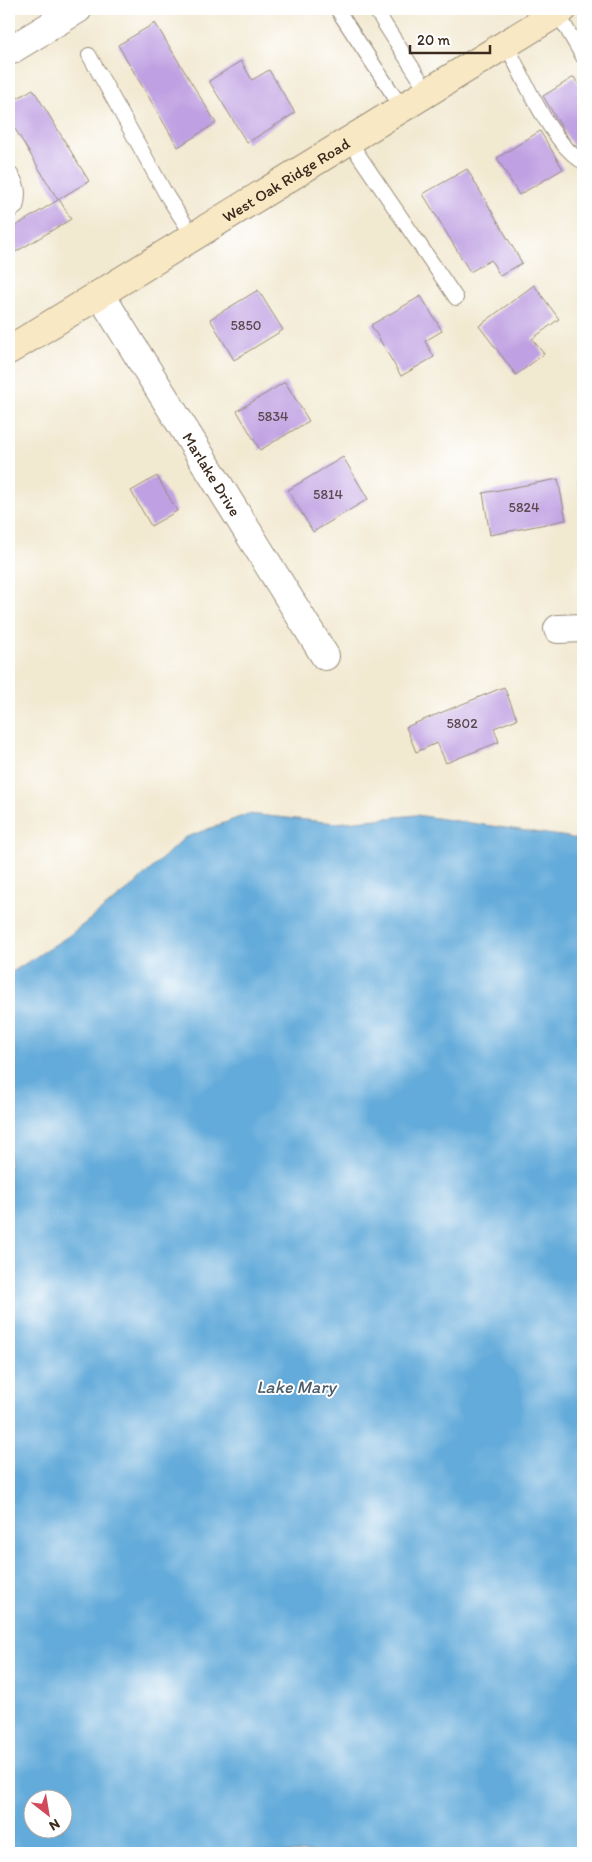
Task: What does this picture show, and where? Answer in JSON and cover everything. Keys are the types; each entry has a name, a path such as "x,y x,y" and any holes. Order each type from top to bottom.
{"main road":[{"name":"West Oak Ridge Road","path":"9,350 560,10"}],"street":[{"path":"9,51 78,9"},
{"name":"Marlake Drive","path":"100,294 325,656"}],"lane":[{"path":"337,9 402,108"},
{"path":"375,9 428,92"},
{"path":"560,10 583,58"},
{"path":"506,44 539,109 571,155 583,162"},
{"path":"89,55 167,196 193,236"},
{"path":"349,141 456,298"},
{"path":"9,172 17,185 19,196 16,207 9,212"}],"water":[{"name":"Lake Mary","path":"248,814 336,823 416,815 568,837 583,841 583,1853 9,1853 9,974 67,937 133,886 184,838"}],"building":[{"path":"155,23 216,123 178,147 118,45"},
{"path":"241,61 252,80 269,70 295,113 247,143 209,81"},
{"path":"574,77 583,92 583,155 580,158 543,96"},
{"path":"33,89 89,181 59,199 71,219 9,256 9,230 58,200 9,119 9,103"},
{"path":"540,131 563,169 519,195 497,158"},
{"path":"467,169 522,263 500,276 491,260 470,272 423,194"},
{"path":"534,285 559,319 532,339 544,354 516,375 479,326"},
{"path":"258,290 283,330 234,360 210,319"},
{"path":"421,296 442,331 425,341 434,357 401,376 371,325"},
{"path":"285,382 309,421 260,450 237,411"},
{"path":"343,457 368,499 313,532 288,490"},
{"path":"157,476 177,511 151,526 131,491"},
{"path":"558,479 566,520 490,535 483,493"},
{"path":"580,482 583,482 583,523 582,523"},
{"path":"504,687 517,719 494,728 499,742 446,763 437,743 416,752 406,727"}]}
